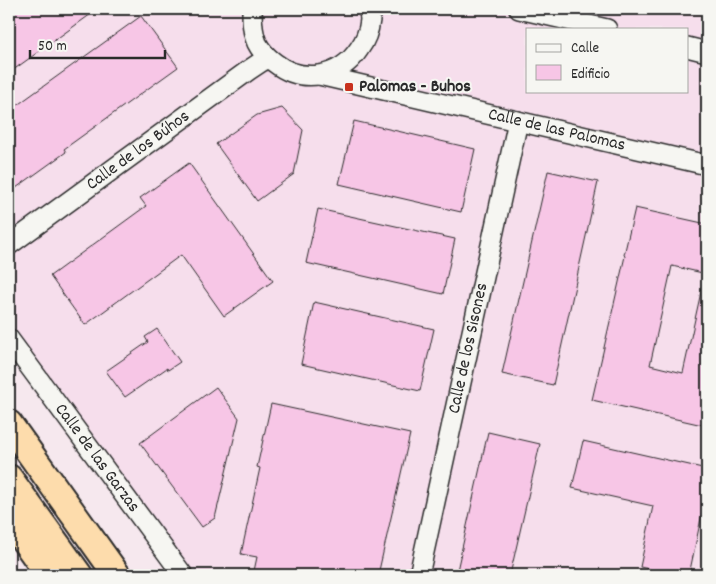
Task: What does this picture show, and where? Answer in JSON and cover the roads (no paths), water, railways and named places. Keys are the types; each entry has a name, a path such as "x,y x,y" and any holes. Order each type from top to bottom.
{"highway":[{"path":"9,424 117,575"},
{"path":"9,478 78,575"},
{"path":"9,519 49,575"}],"street":[{"path":"239,9 252,17 257,43 268,58"},
{"path":"319,76 338,69 354,57 365,41 370,21 368,9"},
{"path":"519,9 603,28"},
{"path":"688,47 707,52"},
{"name":"Calle de las Palomas","path":"268,58 283,69 300,75 319,76 707,165"},
{"name":"Calle de los Búhos","path":"9,245 268,58"},
{"name":"Calle de los Sisones","path":"420,575 518,121"},
{"name":"Calle de las Garzas","path":"9,340 183,575"}],"place":[{"name":"Palomas - Buhos","path":"349,87"}]}
